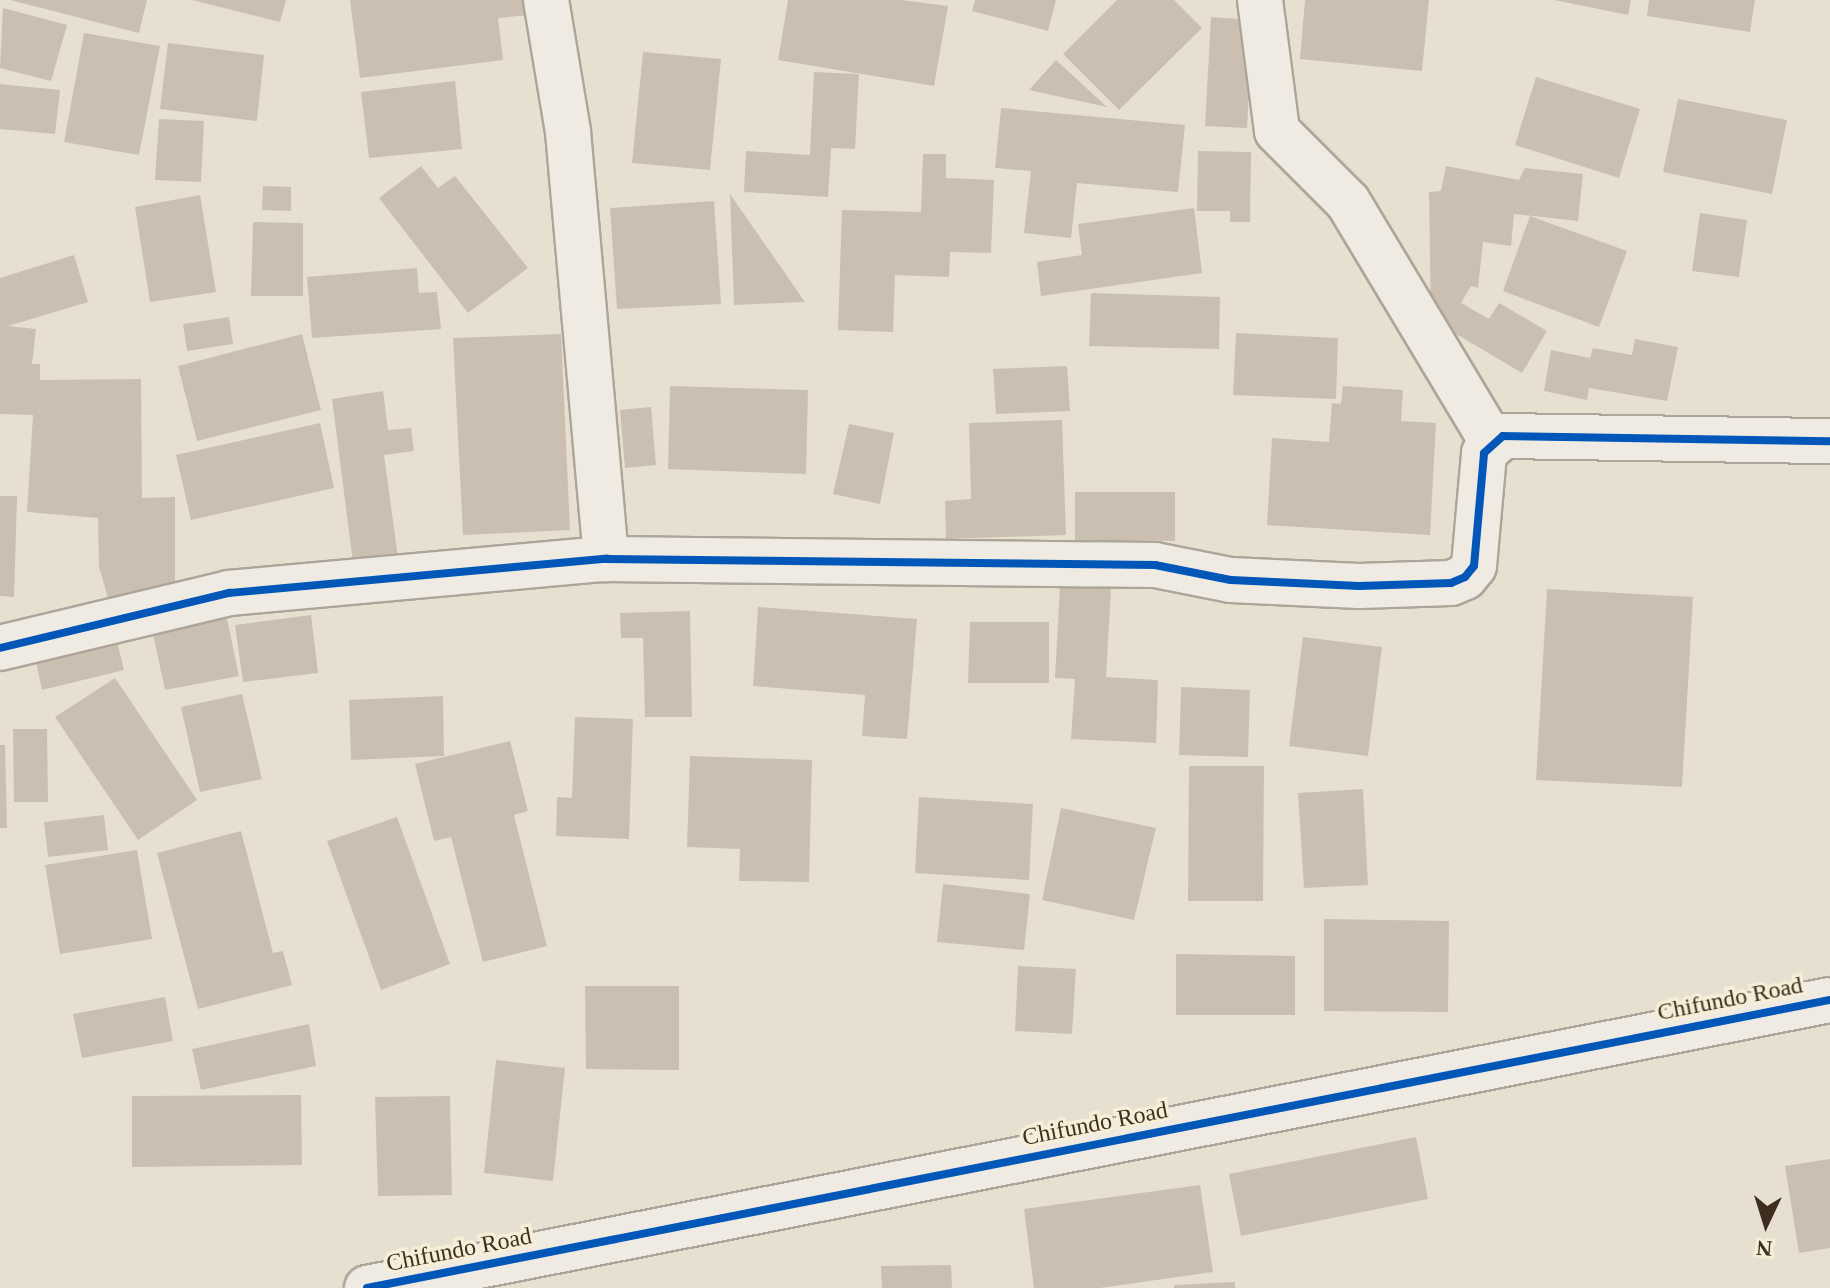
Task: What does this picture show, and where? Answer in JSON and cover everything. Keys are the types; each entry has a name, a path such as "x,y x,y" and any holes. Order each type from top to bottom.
{"street":[{"path":"546,0 568,132 606,559"},
{"path":"1260,0 1277,131 1348,202 1492,442"},
{"path":"0,648 229,593 606,559 1155,565 1231,580 1359,586 1451,583 1465,577 1474,566 1484,453 1492,442 1503,436 1830,441"},
{"name":"Chifundo Road","path":"367,1288 1830,1000"}],"building":[{"path":"10,0 147,0 139,33"},
{"path":"192,0 286,0 280,22"},
{"path":"350,0 529,0 530,15 498,18 503,60 360,78"},
{"path":"788,0 901,0 948,6 934,86 778,60"},
{"path":"975,0 1056,0 1048,31 972,11"},
{"path":"1117,0 1174,0 1202,28 1119,110 1063,54"},
{"path":"1305,0 1429,0 1422,71 1300,59"},
{"path":"1554,0 1631,0 1628,15"},
{"path":"1649,0 1755,0 1750,32 1647,16"},
{"path":"3,8 67,25 51,81 0,68"},
{"path":"1211,17 1253,20 1247,128 1205,126"},
{"path":"84,33 160,46 139,155 64,142"},
{"path":"168,43 264,55 257,121 160,109"},
{"path":"643,52 721,59 710,170 632,163"},
{"path":"1056,60 1107,107 1029,90"},
{"path":"814,72 859,74 855,149 831,148 828,197 744,192 746,151 810,155"},
{"path":"1536,77 1640,109 1619,178 1515,145"},
{"path":"455,81 462,149 369,158 361,92"},
{"path":"0,84 60,90 55,134 0,129"},
{"path":"1678,99 1787,120 1772,194 1663,172"},
{"path":"1001,108 1185,125 1178,192 1077,183 1071,238 1024,233 1031,171 995,168"},
{"path":"159,119 204,121 201,182 155,180"},
{"path":"1198,151 1251,152 1250,222 1230,222 1230,211 1197,211"},
{"path":"923,154 946,154 946,178 994,180 991,253 950,252 949,277 895,275 893,332 838,330 842,210 921,212"},
{"path":"421,166 438,188 455,176 528,268 468,313 379,198"},
{"path":"1446,166 1519,180 1525,168 1583,174 1578,221 1514,214 1511,246 1483,242 1478,288 1471,286 1461,303 1489,319 1499,303 1547,331 1522,373 1431,319 1429,192 1441,191"},
{"path":"263,186 291,187 291,211 262,210"},
{"path":"730,194 805,302 734,305"},
{"path":"200,195 216,292 150,302 135,207"},
{"path":"714,201 721,304 617,309 610,208"},
{"path":"1194,208 1202,273 1041,296 1037,262 1082,255 1078,224"},
{"path":"1700,213 1747,220 1739,277 1692,271"},
{"path":"1530,216 1627,251 1599,327 1503,291"},
{"path":"253,222 303,223 303,296 251,296"},
{"path":"74,255 88,302 8,326 36,329 32,364 40,364 40,380 141,379 142,498 175,497 175,582 110,605 99,567 98,518 27,512 33,415 0,414 0,278"},
{"path":"417,268 419,293 437,292 441,329 312,338 307,277"},
{"path":"1091,293 1220,297 1219,349 1089,346"},
{"path":"229,317 233,344 187,351 183,324"},
{"path":"1236,333 1338,338 1336,399 1233,395"},
{"path":"302,334 321,410 197,441 178,366"},
{"path":"561,334 570,530 463,535 453,338"},
{"path":"1635,339 1678,347 1667,401 1589,388 1587,400 1544,391 1551,350 1590,358 1593,348 1632,355"},
{"path":"1067,366 1070,411 996,414 993,369"},
{"path":"670,386 808,390 806,474 668,469"},
{"path":"1343,386 1403,390 1401,421 1436,423 1430,535 1267,525 1272,438 1329,442 1332,403 1341,404"},
{"path":"383,391 388,430 411,428 414,451 384,455 399,565 354,570 332,399"},
{"path":"651,407 656,465 625,468 620,410"},
{"path":"1062,420 1066,535 946,539 945,501 971,499 969,423"},
{"path":"320,423 334,488 191,520 176,455"},
{"path":"849,424 894,433 880,504 833,494"},
{"path":"1075,492 1175,492 1175,541 1075,540"},
{"path":"0,496 17,496 14,597 0,596"},
{"path":"1061,567 1112,570 1106,677 1158,680 1156,743 1071,739 1075,679 1055,678"},
{"path":"1547,589 1693,597 1682,787 1536,780"},
{"path":"758,607 917,619 907,739 862,736 865,695 753,686"},
{"path":"690,611 692,717 645,717 643,638 621,638 620,613"},
{"path":"226,614 239,676 165,690 152,629"},
{"path":"311,615 318,673 243,682 235,625"},
{"path":"970,622 1049,622 1049,683 968,683"},
{"path":"116,637 124,670 42,690 35,657"},
{"path":"1303,637 1382,647 1368,756 1289,746"},
{"path":"115,678 197,800 138,840 55,717"},
{"path":"1181,687 1250,690 1248,757 1179,755"},
{"path":"242,694 262,779 200,792 181,707"},
{"path":"443,696 444,756 351,760 349,700"},
{"path":"575,717 633,719 629,839 556,836 557,797 572,798"},
{"path":"13,729 47,729 48,802 14,802"},
{"path":"510,741 528,811 514,815 547,946 483,962 451,837 434,841 415,764"},
{"path":"0,745 5,745 7,828 0,828"},
{"path":"690,756 812,760 809,882 739,881 740,849 687,847"},
{"path":"1189,766 1264,766 1263,901 1188,901"},
{"path":"1363,789 1368,885 1304,888 1298,793"},
{"path":"919,797 1033,804 1029,880 915,873"},
{"path":"1061,808 1156,828 1134,920 1042,900"},
{"path":"104,815 108,850 48,857 44,822"},
{"path":"397,817 450,964 381,990 327,841"},
{"path":"241,831 273,953 283,951 292,985 198,1009 157,853"},
{"path":"137,850 152,939 60,954 45,865"},
{"path":"943,884 1030,894 1024,950 937,942"},
{"path":"1324,919 1449,921 1448,1012 1324,1011"},
{"path":"1176,954 1295,956 1295,1015 1176,1015"},
{"path":"1018,966 1076,969 1072,1034 1015,1031"},
{"path":"585,986 679,986 679,1070 586,1069"},
{"path":"165,997 173,1041 82,1058 73,1014"},
{"path":"309,1024 316,1066 201,1090 192,1049"},
{"path":"496,1060 565,1068 553,1181 484,1173"},
{"path":"301,1095 302,1165 132,1167 132,1096"},
{"path":"450,1096 452,1195 378,1196 375,1097"},
{"path":"1416,1137 1428,1199 1241,1236 1229,1174"},
{"path":"1830,1159 1830,1248 1799,1253 1785,1166"},
{"path":"1200,1185 1213,1272 1100,1288 1034,1288 1024,1209"},
{"path":"951,1265 952,1288 882,1288 881,1266"},
{"path":"1235,1282 1235,1288 1174,1288 1174,1285"}],"cycle path":[{"path":"0,648 229,593 606,559 1155,565 1231,580 1359,586 1451,583 1465,577 1474,566 1484,453 1503,436 1830,441"},
{"path":"367,1288 1830,1000"}]}
